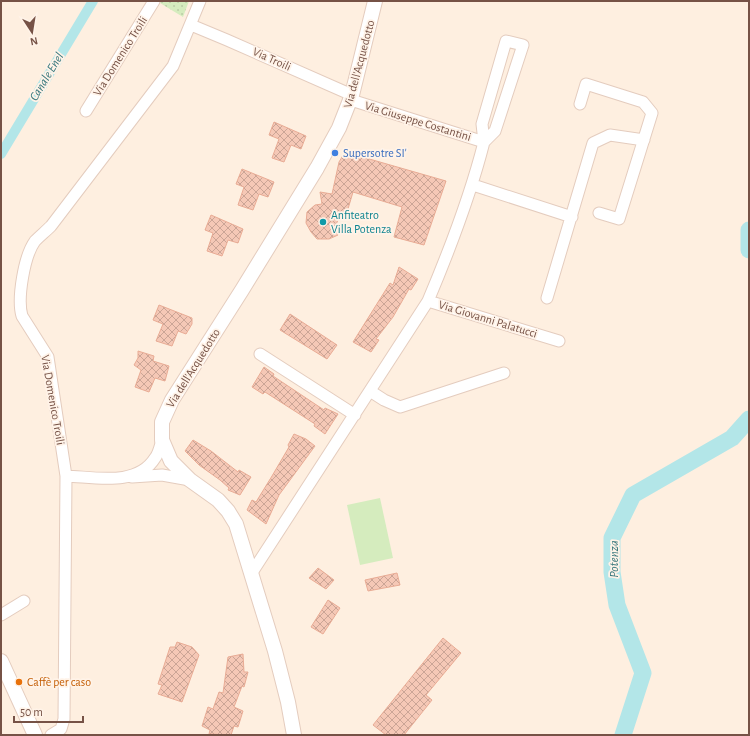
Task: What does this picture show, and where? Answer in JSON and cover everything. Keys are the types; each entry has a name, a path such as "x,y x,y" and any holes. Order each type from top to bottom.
{"street":[{"name":"Via Domenico Troili","path":"86,111 154,1"},
{"name":"Via Domenico Troili","path":"51,735 61,729 64,719 66,476 48,357 22,316 20,308 20,291 29,252 35,242 51,226 173,66 191,26 200,1"},
{"name":"Via dell'Acquedotto","path":"294,735 288,702 252,574 236,524 228,511 218,500 190,480 171,460 162,440 162,422 172,400 317,168 339,128 352,98 375,1"},
{"name":"Via Troili","path":"191,26 227,40 352,98"},
{"name":"Via Giuseppe Costantini","path":"428,301 448,255 473,185 484,142 482,124 506,41 523,45 495,131 484,142"},
{"path":"580,104 586,84 643,102 652,113 619,219 599,213"},
{"name":"Via Giuseppe Costantini","path":"352,98 484,142"},
{"path":"547,298 593,143 610,135 644,140"},
{"path":"473,185 572,217"},
{"name":"Via Giovanni Palatucci","path":"252,574 428,301 559,341"},
{"path":"260,354 354,415"},
{"path":"370,391 384,400 400,407 504,373"},
{"path":"127,477 138,474 155,458 162,440"},
{"path":"66,476 127,477 162,475 190,480"},
{"path":"244,549 257,554 266,552"},
{"path":"1,616 24,600"},
{"path":"1,661 35,735"}],"green space":[{"path":"161,1 189,1 183,17 160,3"},
{"path":"380,498 393,558 360,565 347,505"}],"building":[{"path":"274,122 306,136 301,149 291,145 284,162 272,158 279,139 269,135"},
{"path":"345,152 446,181 424,245 394,237 402,207 353,192 345,219 338,220 334,229 338,235 329,239 317,239 311,232 306,223 307,212 315,205 322,204 320,192 332,194 339,162"},
{"path":"242,169 274,182 268,197 259,194 253,210 238,205 244,187 236,184"},
{"path":"211,215 243,229 238,243 228,240 222,256 207,251 213,233 205,230"},
{"path":"399,267 418,279 411,290 409,289 393,317 376,339 379,340 371,352 353,342 390,283 393,285"},
{"path":"159,305 192,318 192,324 186,334 178,331 172,346 156,341 163,324 153,320"},
{"path":"290,314 337,345 327,359 280,330"},
{"path":"138,351 154,356 153,361 169,366 165,381 155,378 149,392 135,387 141,370 134,365 138,358"},
{"path":"264,367 274,374 273,376 324,410 325,408 338,414 325,434 314,426 315,424 265,392 263,394 252,387"},
{"path":"294,434 306,439 315,446 279,495 266,524 247,510 252,500 256,502 289,447 288,445"},
{"path":"193,440 211,451 238,472 239,470 251,477 240,495 228,490 229,488 199,465 185,451"},
{"path":"318,568 334,580 326,589 309,578"},
{"path":"397,573 400,585 368,591 365,580"},
{"path":"328,600 340,608 323,634 311,627"},
{"path":"443,638 461,653 426,695 432,700 404,735 386,735 373,725"},
{"path":"177,642 192,647 199,655 182,702 158,694 162,685 158,684 170,647 175,647"},
{"path":"243,654 244,672 248,672 244,687 242,686 234,707 243,711 238,727 234,726 231,735 209,734 210,730 202,726 208,707 213,709 219,692 223,693 228,657"}],"waterway":[{"name":"Canale Enel","path":"1,154 93,1"},
{"name":"Potenza","path":"749,230 749,250"},
{"name":"Potenza","path":"623,735 643,673 617,605 612,572 612,538 633,495 732,438 749,419"}],"place":[{"name":"Supersotre SI'","path":"335,153"},
{"name":"Anfiteatro Villa Potenza","path":"323,222"},
{"name":"Caffè per caso","path":"19,682"}]}
